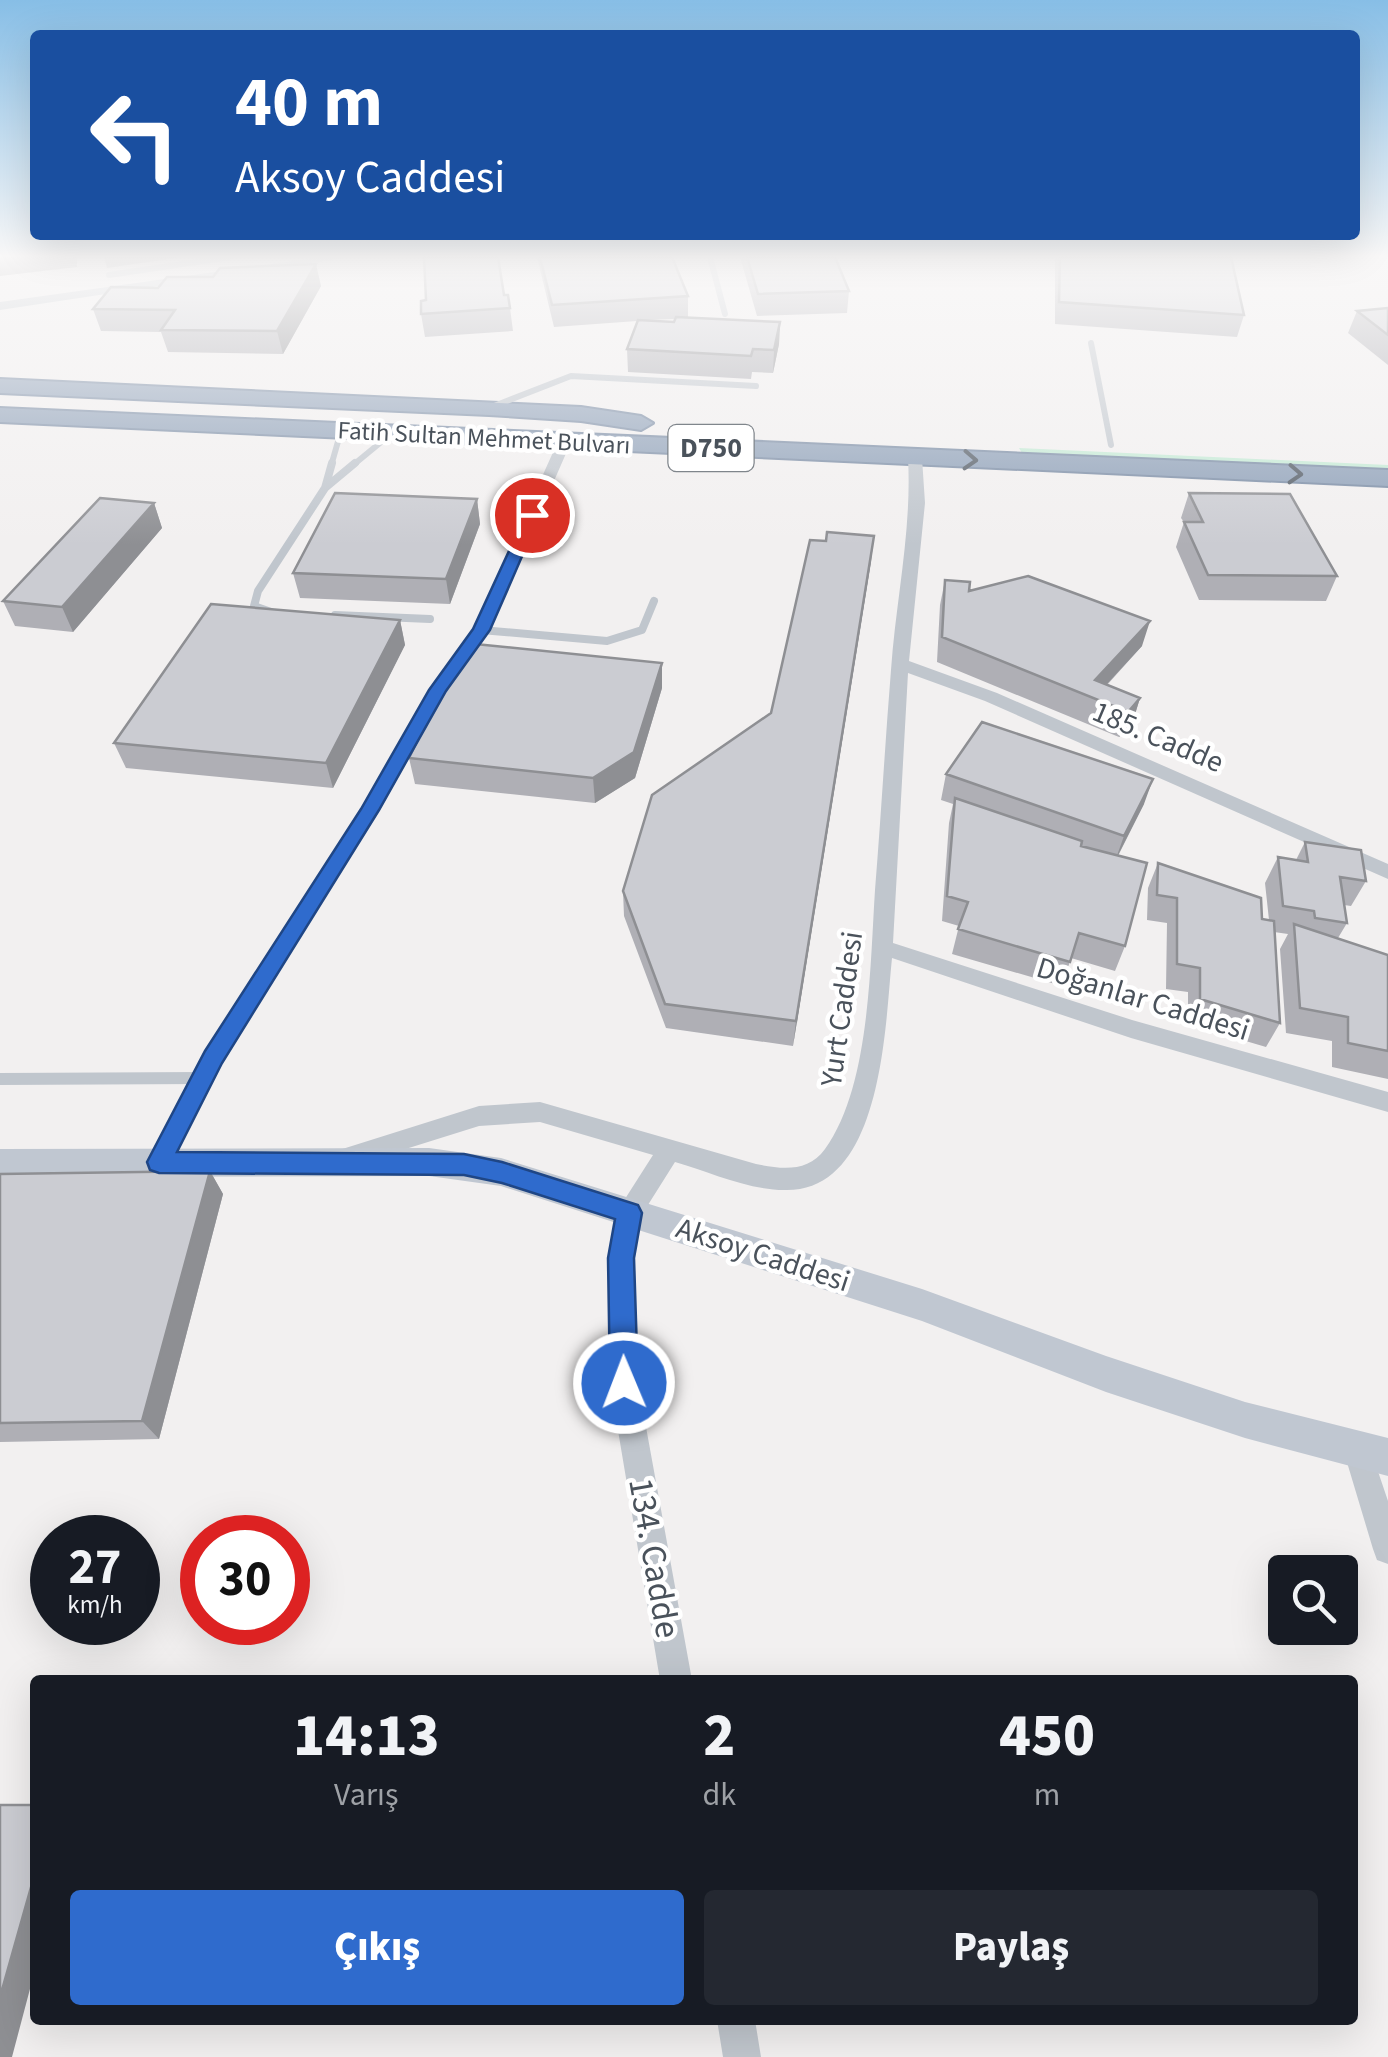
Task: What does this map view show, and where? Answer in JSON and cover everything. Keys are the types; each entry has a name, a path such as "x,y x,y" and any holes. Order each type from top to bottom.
{"highway":[{"path":"0,386 490,408 581,414 655,425"},
{"name":"Fatih Sultan Mehmet Bulvarı","path":"0,399 1388,456"},
{"name":"Fatih Sultan Mehmet Bulvarı","path":"0,416 1388,478"},
{"path":"0,425 267,427"}],"street":[{"path":"159,1162 202,1078 370,810 438,690 482,630 564,442"},
{"name":"Yurt Caddesi","path":"332,1163 479,1116 510,1112 540,1112 786,1180 806,1177 832,1160 857,1114 869,1072 882,947 900,664 918,503 915,458"},
{"name":"185. Cadde","path":"900,664 991,696 1388,872"},
{"name":"Doğanlar Caddesi","path":"882,947 1131,1028 1388,1102"},
{"name":"134. Cadde","path":"669,1150 629,1213 621,1258 624,1383 675,1675"},
{"name":"Aksoy Caddesi","path":"0,1162 464,1165 502,1172 922,1305 1106,1374 1244,1420 1372,1453"},
{"path":"1372,1453 1388,1549"},
{"path":"737,2025 742,2057"}],"lane":[{"path":"1093,353 1110,445"},
{"path":"490,408 571,376 756,386"},
{"path":"280,613 261,610 253,602 324,488 341,431"},
{"path":"324,488 392,433"},
{"path":"482,630 606,641 642,630 654,601"},
{"path":"318,614 430,619"},
{"path":"0,1079 202,1078"}],"green space":[{"path":"1019,448 1388,465 1388,472 1022,453"}],"building":[{"path":"698,353 752,353 751,356"},
{"path":"335,493 477,499 446,579 293,573"},
{"path":"1189,493 1290,494 1337,576 1208,575 1184,522 1203,522"},
{"path":"100,498 154,503 62,607 3,601"},
{"path":"827,532 874,536 796,1021 665,1004 623,891 652,795 771,713 810,540 826,541"},
{"path":"1028,576 1150,621 1095,680 1140,698 1128,712 942,637 945,580 970,582 969,591"},
{"path":"211,604 400,620 326,763 114,743"},
{"path":"465,643 662,663 634,752 593,778 409,758"},
{"path":"982,722 1153,779 1124,836 946,774"},
{"path":"955,798 1082,841 1081,846 1147,863 1125,946 1079,933 1070,962 958,929 968,902 947,896"},
{"path":"1305,842 1361,850 1366,881 1340,877 1347,923 1315,918 1314,911 1283,906 1278,857 1308,862"},
{"path":"1158,863 1261,898 1262,919 1274,921 1280,1023 1200,999 1200,968 1177,964 1177,898 1157,895"},
{"path":"1294,924 1388,955 1388,1051 1348,1043 1348,1017 1300,1008"},
{"path":"210,1171 142,1421 0,1423 0,1174"},
{"path":"0,1805 30,1805 30,1891 0,1997"}],"route":[{"path":"532,515 482,630 438,690 370,810 213,1057 159,1162 464,1165 502,1172 629,1213 621,1258 624,1383"}]}
